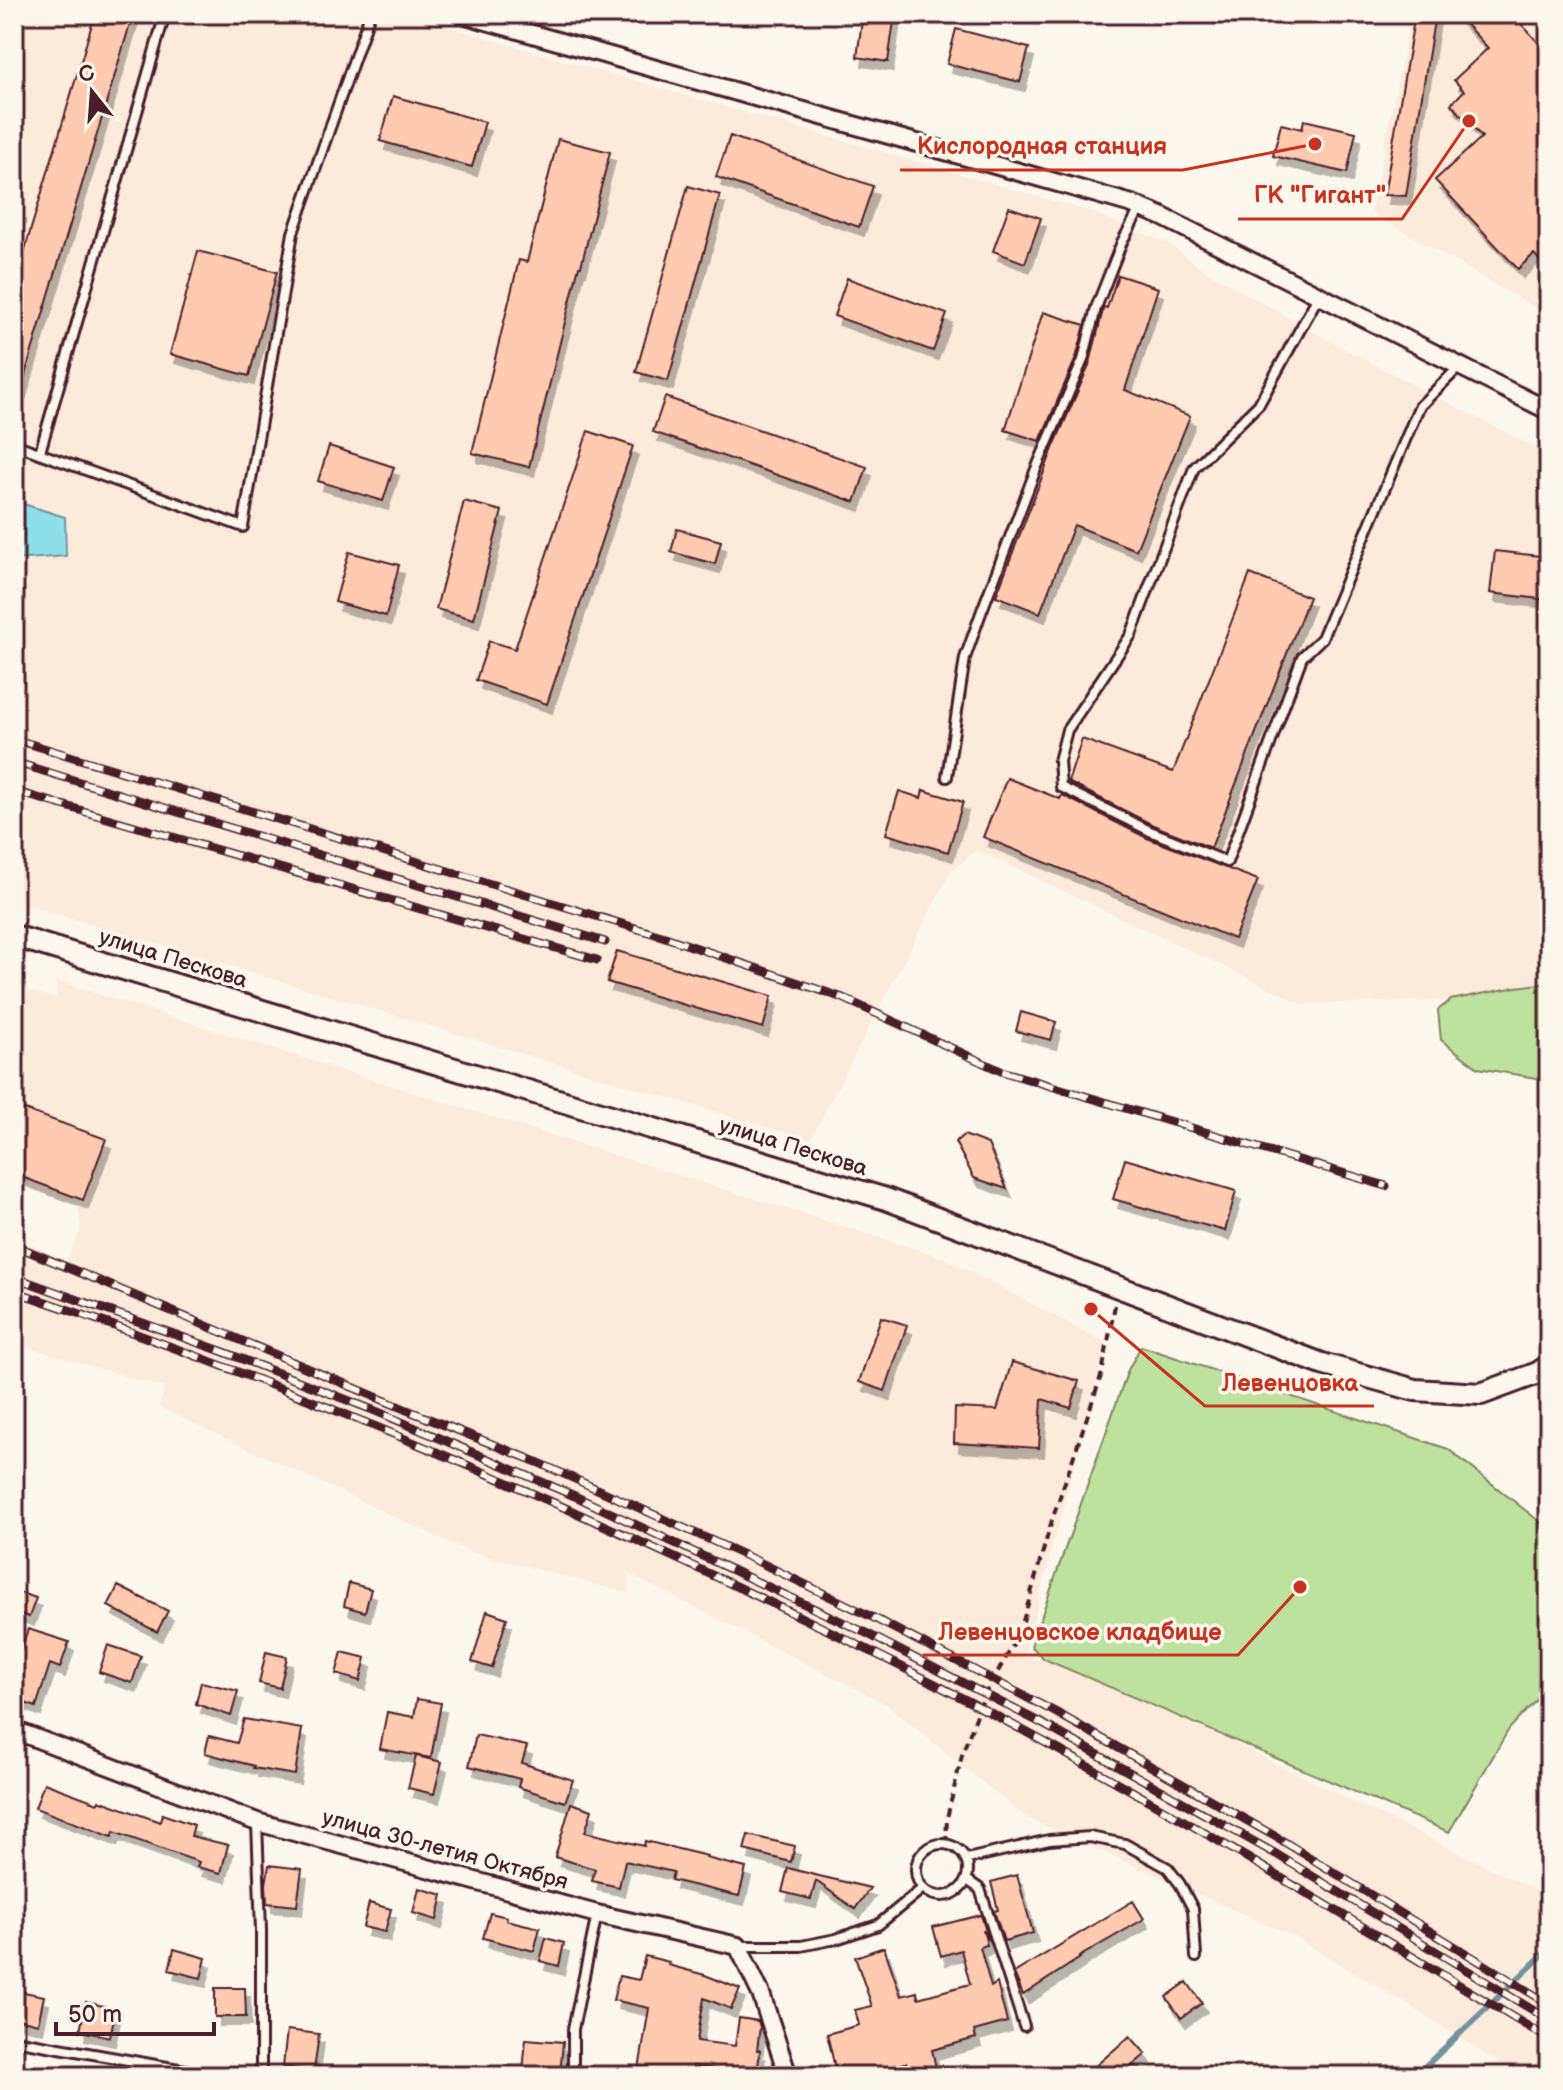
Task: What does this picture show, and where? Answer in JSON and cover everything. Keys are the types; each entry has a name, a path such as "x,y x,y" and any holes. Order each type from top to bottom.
{"street":[{"path":"462,14 1141,207 1549,411"},
{"name":"улица Пескова","path":"14,936 886,1199 1322,1364 1415,1390 1481,1394 1538,1373 1549,1365"},
{"name":"улица 30-летия Октября","path":"14,1730 257,1822 597,1914 738,1946"},
{"path":"738,1946 761,1994 788,2076"}],"lane":[{"path":"40,452 165,14"},
{"path":"14,444 243,527 293,233 370,14"},
{"path":"947,777 965,658 1036,469 1083,360 1102,294 1122,242 1141,207"},
{"path":"1319,295 1259,404 1194,468 1131,635 1067,730 1059,761 1061,787 1150,831 1227,862 1302,657 1322,638 1419,407 1460,366"},
{"path":"257,1822 261,2076"},
{"path":"967,1859 1049,1840 1090,1837 1125,1844 1168,1868 1180,1884 1193,1909 1196,1957"},
{"path":"935,1844 946,1844 954,1846 967,1859 969,1870 961,1889 942,1896 923,1888 917,1879 916,1869 918,1858 925,1849 935,1844"},
{"path":"967,1880 980,1889 1024,2026"},
{"path":"738,1946 801,1946 836,1939 878,1925 923,1888"},
{"path":"573,2076 573,2029 597,1914"},
{"path":"14,2040 207,2074 240,2076"}],"path":[{"path":"946,1844 947,1818 963,1751 985,1694 1019,1635 1052,1520 1102,1373 1118,1286"}],"shaded area":[{"path":"14,14 402,14 1036,196 1088,211 1169,244 1204,270 1333,343 1549,455 1549,1001 1303,1004 977,850 951,871 810,1140 14,901"},
{"path":"1408,14 1549,14 1549,316 1371,212 1408,30"},
{"path":"56,981 944,1258 1106,1343 1024,1656 1095,1675 1549,1897 1549,2076 1519,2076 1293,1936 1025,1817 888,1705 629,1574 629,1593 468,1551 159,1407 165,1388 14,1343 14,1236 66,1262 81,1228 78,1204 14,1184 14,986 57,999"}],"green space":[{"path":"1549,983 1549,1073 1536,1078 1478,1068 1441,1040 1438,1010 1451,1000"},
{"path":"1141,1346 1448,1449 1549,1529 1549,1669 1544,1692 1509,1729 1449,1832 1044,1659 1031,1646 1128,1370"}],"water":[{"path":"14,501 65,517 66,556 14,560"}],"building":[{"path":"95,14 133,14 18,398 14,397 14,286"},
{"path":"863,14 895,14 888,62 857,57"},
{"path":"1415,14 1435,14 1406,196 1384,195"},
{"path":"1456,14 1512,14 1549,54 1549,271 1534,254 1518,269 1435,180 1482,137 1451,104 1464,91 1454,80 1488,48"},
{"path":"956,29 1029,48 1020,82 947,64"},
{"path":"393,96 485,122 472,167 380,141"},
{"path":"1304,120 1356,132 1347,173 1273,156 1281,124 1302,129"},
{"path":"730,136 873,186 859,227 716,177"},
{"path":"558,139 610,152 529,467 472,453 519,260 527,262"},
{"path":"688,186 720,195 668,381 636,372"},
{"path":"1009,207 1041,218 1025,263 993,251"},
{"path":"198,251 277,272 249,376 170,354"},
{"path":"1118,275 1158,288 1125,390 1190,416 1136,550 1074,525 1040,613 996,596 1090,363 1103,310 1107,308"},
{"path":"847,278 947,314 933,351 834,316"},
{"path":"1043,312 1085,325 1076,358 1040,441 1005,430"},
{"path":"665,397 867,467 855,502 653,432"},
{"path":"588,431 633,446 547,704 476,680 489,641 515,649"},
{"path":"329,446 394,467 383,501 318,481"},
{"path":"464,501 502,511 474,619 436,609"},
{"path":"677,529 721,541 715,564 671,552"},
{"path":"1495,551 1549,557 1549,600 1490,593"},
{"path":"349,552 399,565 386,616 335,602"},
{"path":"1250,574 1309,597 1211,848 1153,825 1068,782 1082,739 1173,772"},
{"path":"1007,778 1060,799 1062,795 1147,838 1258,880 1234,939 983,837"},
{"path":"923,790 963,802 948,852 886,834 899,791 921,798"},
{"path":"617,951 772,996 763,1028 607,982"},
{"path":"1021,1012 1056,1022 1051,1040 1016,1031"},
{"path":"14,1106 106,1139 83,1200 14,1174"},
{"path":"964,1135 988,1144 1007,1189 974,1178 955,1142"},
{"path":"1125,1159 1236,1191 1225,1231 1113,1199"},
{"path":"881,1317 907,1325 885,1391 859,1382"},
{"path":"1012,1362 1079,1381 1071,1408 1042,1399 1039,1448 954,1443 955,1408 997,1410"},
{"path":"349,1583 371,1589 365,1612 344,1606"},
{"path":"118,1586 168,1611 157,1632 108,1606"},
{"path":"14,1591 36,1598 29,1617 14,1612"},
{"path":"487,1611 507,1618 492,1668 472,1662"},
{"path":"28,1629 69,1642 60,1668 50,1664 36,1707 14,1699 14,1670"},
{"path":"108,1645 141,1656 132,1683 99,1672"},
{"path":"266,1652 287,1657 280,1688 259,1683"},
{"path":"342,1652 366,1658 360,1681 336,1674"},
{"path":"201,1682 238,1691 231,1716 196,1704"},
{"path":"417,1699 441,1703 431,1758 380,1749 387,1712 414,1717"},
{"path":"244,1719 302,1729 295,1775 253,1768 205,1753 209,1736 237,1743"},
{"path":"476,1735 527,1746 522,1763 573,1780 565,1802 518,1787 520,1779 469,1766"},
{"path":"416,1756 442,1762 434,1794 408,1788"},
{"path":"44,1783 160,1822 162,1814 194,1825 191,1836 228,1845 221,1873 197,1867 199,1862 114,1832 112,1837 35,1808"},
{"path":"571,1803 592,1810 585,1832 644,1846 645,1841 746,1868 739,1896 671,1880 673,1872 625,1861 619,1887 592,1881 595,1869 555,1857"},
{"path":"748,1835 795,1846 791,1862 744,1850"},
{"path":"269,1865 302,1869 297,1906 267,1903"},
{"path":"788,1868 870,1888 855,1909 816,1881 811,1899 782,1892"},
{"path":"1017,1875 1033,1933 1004,1941 994,1911 998,1910 991,1882"},
{"path":"419,1888 443,1895 437,1920 413,1913"},
{"path":"1133,1901 1144,1919 1023,1995 1014,1973"},
{"path":"369,1903 391,1909 385,1932 363,1927"},
{"path":"490,1913 540,1928 534,1951 483,1938"},
{"path":"981,1915 989,1941 983,1930 987,1945 980,1947 991,1987 997,1983 1007,2022 974,2031 976,2038 932,2050 936,2068 909,2075 906,2063 855,2076 837,2076 827,2034 859,2025 855,2010 872,2006 855,1957 884,1947 901,1996 917,1992 918,1998 970,1984 961,1950 941,1956 933,1927"},
{"path":"546,1938 564,1943 559,1966 540,1961"},
{"path":"174,1949 206,1958 201,1978 169,1970"},
{"path":"645,1956 740,1989 731,2009 704,1998 697,2041 735,2046 739,2018 758,2021 757,2050 760,2050 757,2075 693,2066 692,2076 638,2076 649,2008 613,2000 619,1976 639,1980"},
{"path":"1187,1982 1202,2003 1181,2018 1166,1997"},
{"path":"215,1988 245,1988 246,2017 215,2017"},
{"path":"14,1990 44,1996 38,2024 14,2018"},
{"path":"86,2002 116,2009 110,2037 80,2031"},
{"path":"287,2030 319,2034 314,2071 283,2067"},
{"path":"1130,2036 1146,2054 1120,2076 1084,2076"},
{"path":"526,2039 563,2042 560,2075 523,2072"}],"waterway":[{"path":"1415,2076 1549,1949"}],"railway":[{"path":"14,739 665,937 843,998 1001,1071 1386,1186"},
{"path":"14,762 605,942"},
{"path":"14,791 597,960"},
{"path":"14,1245 537,1462 755,1560 874,1618 1055,1712 1278,1838 1549,2004"},
{"path":"14,1277 224,1352 378,1412 577,1497 866,1633 1043,1724 1276,1854 1549,2020"},
{"path":"14,1291 184,1351 352,1417 602,1524 818,1625 1102,1774 1549,2039"}],"place":[{"name":"ГК \"Гигант\"","path":"1469,121"},
{"name":"Кислородная станция","path":"1315,144"},
{"name":"Левенцовка","path":"1091,1309"},
{"name":"Левенцовское кладбище","path":"1300,1587"}]}
